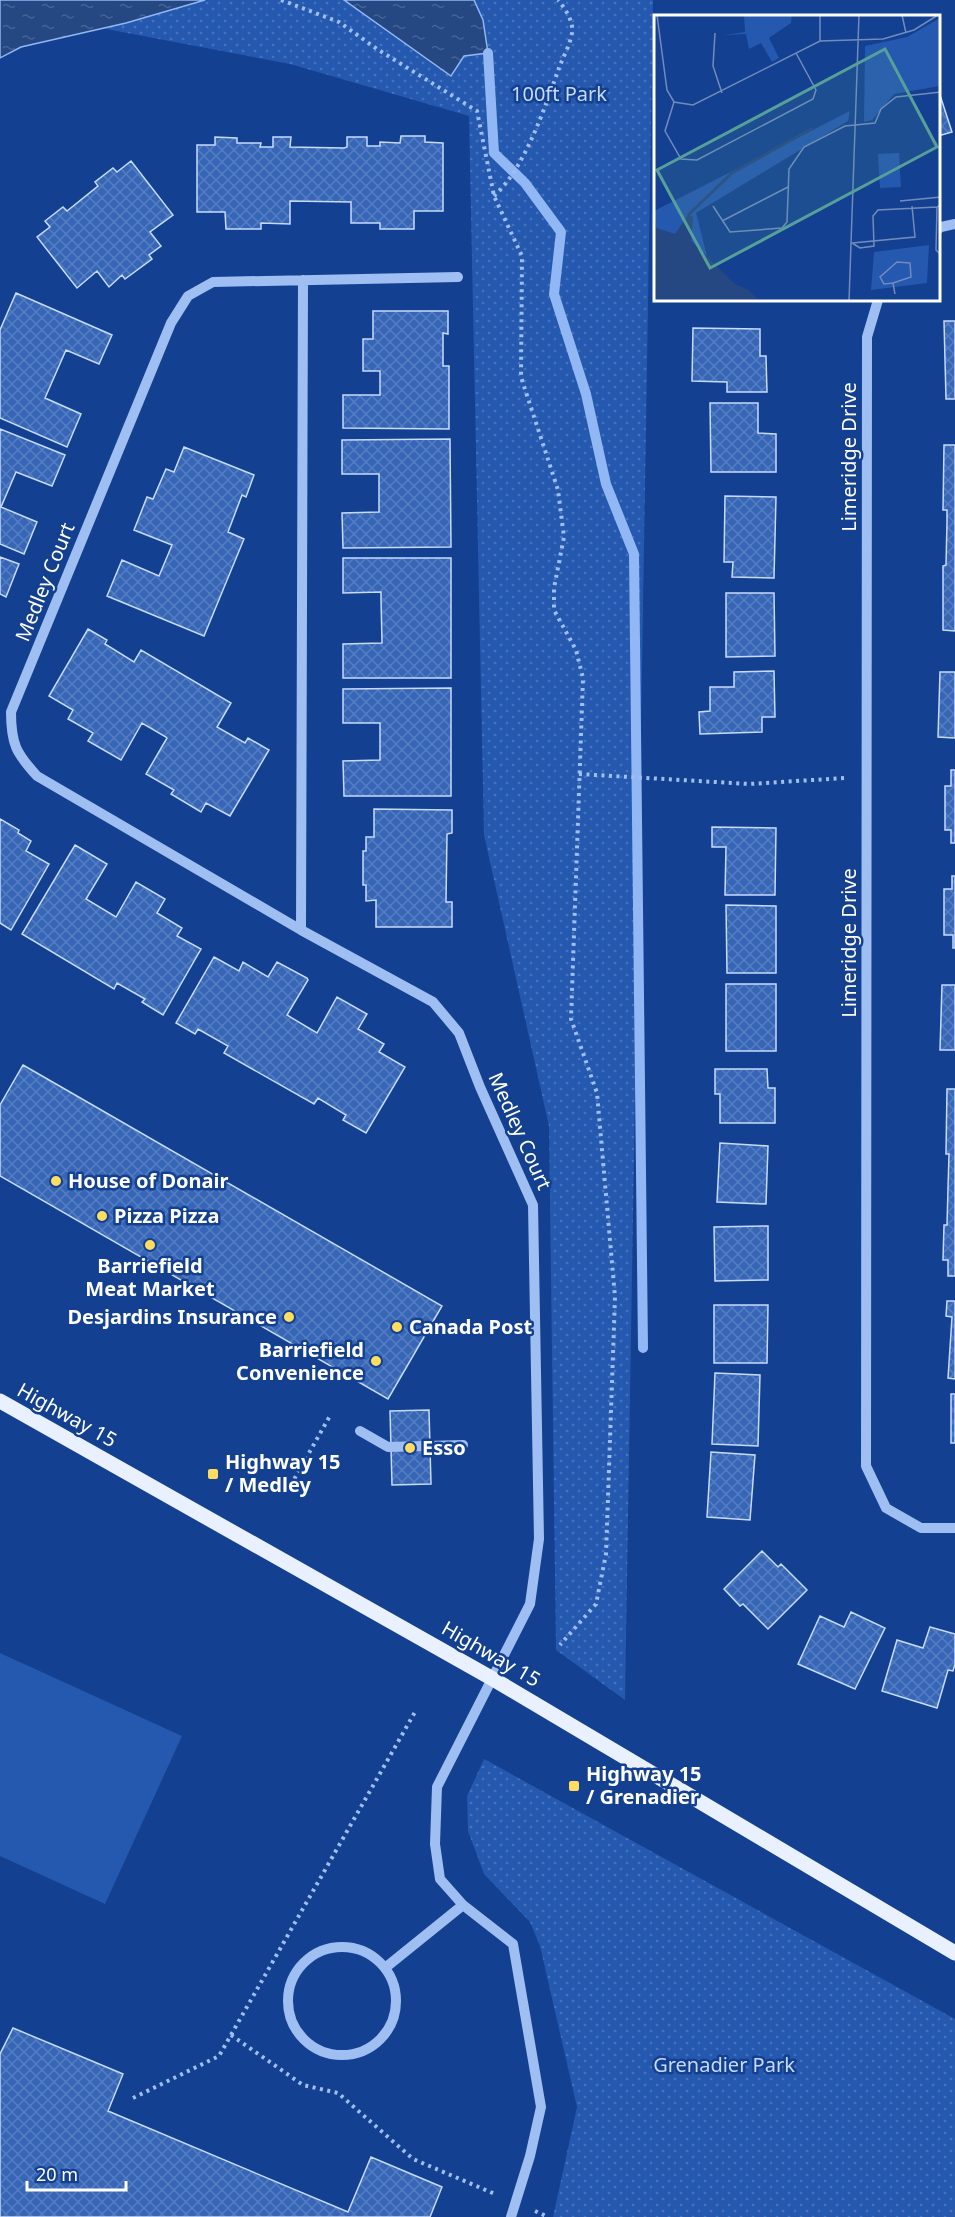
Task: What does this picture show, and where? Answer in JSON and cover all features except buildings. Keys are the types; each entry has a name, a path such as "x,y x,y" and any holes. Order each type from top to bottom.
{"main road":[{"name":"Highway 15","path":"0,1401 493,1679 955,1953"}],"street":[{"path":"940,228 955,224"},
{"name":"Medley Court","path":"458,277 213,282 188,296 171,323 11,712 11,734 20,758 38,776 301,930 433,1002 459,1033 480,1087 533,1206 539,1539 530,1604 437,1787 435,1844 440,1879 463,1905 513,1944 541,2107 517,2203 511,2217"},
{"path":"301,930 303,280"},
{"name":"Limeridge Drive","path":"877,302 867,337 866,1466 886,1508 921,1528 955,1528"},
{"path":"360,1431 388,1447 464,1445"},
{"path":"385,1968 463,1905"},
{"path":"336,1947 355,1948 372,1956 385,1968 393,1983 396,1999 395,2015 388,2030 378,2042 362,2052 344,2056 325,2053 309,2045 297,2031 290,2014 288,1996 293,1978 304,1963 319,1952 336,1947"}],"path":[{"path":"281,0 339,22 377,49 477,111 494,196 522,256 521,377 558,490 564,537 554,588 554,610 576,650 583,678 571,1019 597,1093 615,1297 606,1554 596,1604 560,1645"},
{"path":"494,196 500,191 537,129 572,31 566,9 558,0"},
{"path":"579,774 749,784 867,777"},
{"path":"286,1492 331,1414"},
{"path":"132,2098 219,2056 415,1712"},
{"path":"231,2035 303,2085 338,2093 412,2159 517,2203"}],"green space":[{"name":"100ft Park","path":"187,0 653,0 625,1700 556,1650 549,1126 484,835 469,116 290,64 101,28"},
{"path":"0,1653 182,1736 105,1904 0,1856"},
{"name":"Grenadier Park","path":"484,1759 955,2019 955,2217 553,2217 577,2107 540,1946 530,1922 484,1874 468,1831 467,1796"}],"water":[{"path":"0,0 205,0 126,23 21,47 0,58"},
{"path":"344,0 474,0 483,20 488,53 464,56 451,76"}],"waterway":[{"path":"488,53 494,153 525,183 561,232 554,294 586,394 606,484 634,554 643,1348"}],"place":[{"name":"House of Donair","path":"56,1181"},
{"name":"Pizza Pizza","path":"102,1216"},
{"name":"Barriefield Meat Market","path":"150,1245"},
{"name":"Desjardins Insurance","path":"289,1317"},
{"name":"Canada Post","path":"397,1327"},
{"name":"Barriefield Convenience","path":"376,1361"},
{"name":"Esso","path":"410,1448"},
{"name":"Highway 15 / Medley","path":"213,1474"},
{"name":"Highway 15 / Grenadier","path":"574,1786"}]}
